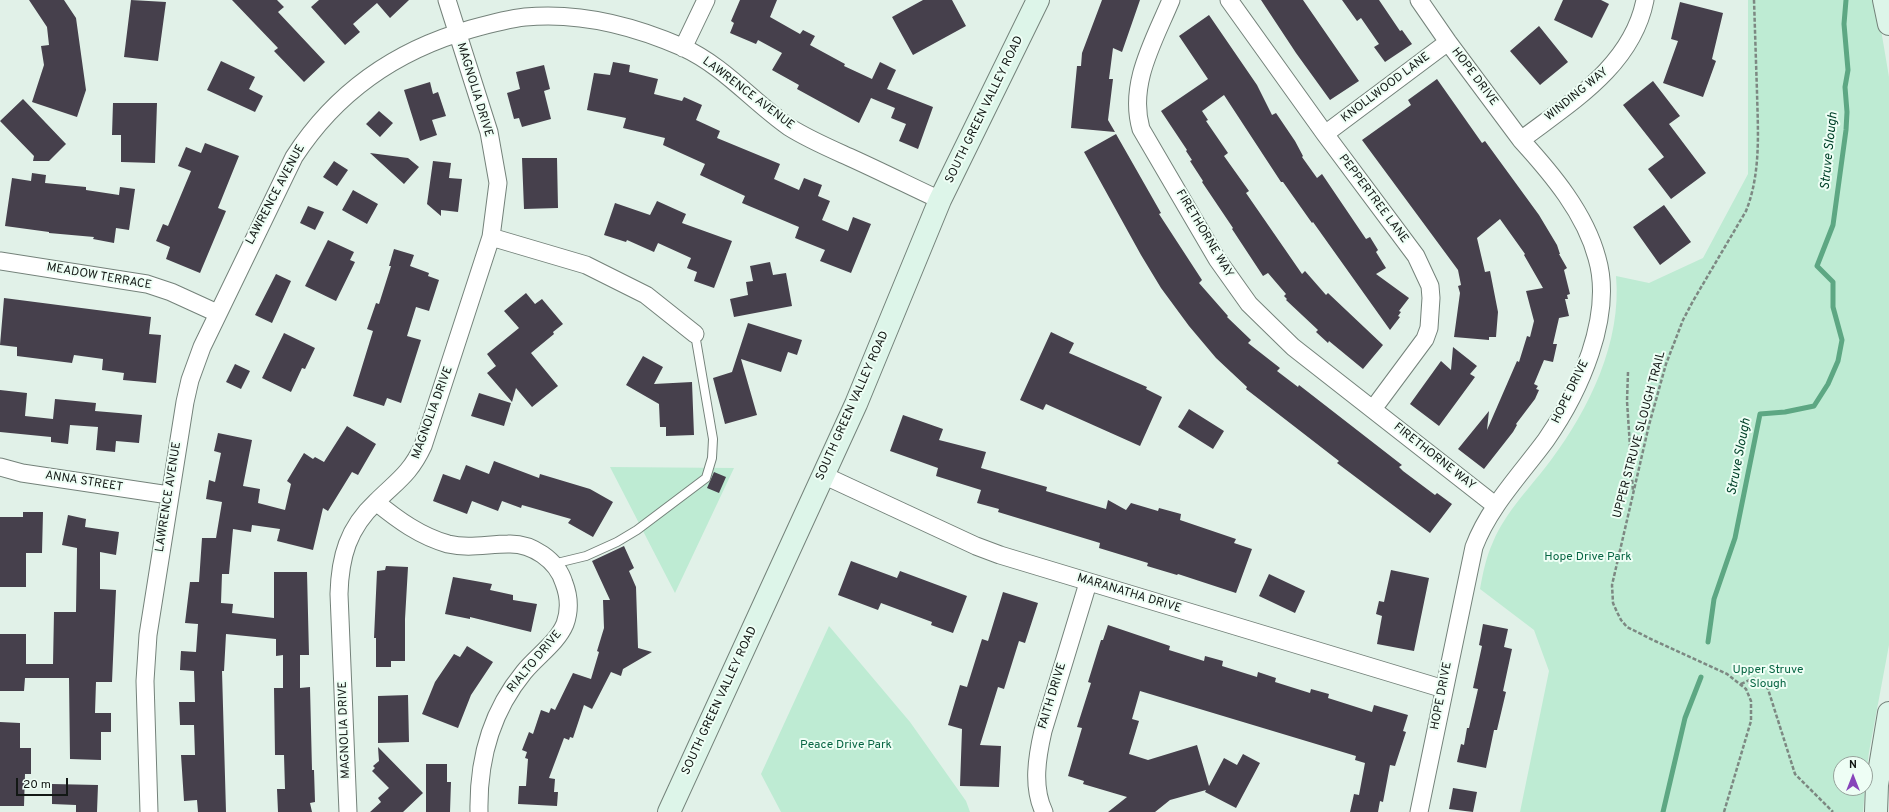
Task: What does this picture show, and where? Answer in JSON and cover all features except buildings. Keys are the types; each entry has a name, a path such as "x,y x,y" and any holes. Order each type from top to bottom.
{"main road":[{"name":"SOUTH GREEN VALLEY ROAD","path":"669,812 856,404 940,200 1038,0"},
{"path":"1884,0 1889,24"},
{"path":"1876,812 1877,785 1889,713"}],"street":[{"name":"MAGNOLIA DRIVE","path":"348,812 339,594 340,564 348,540 355,527 376,502 409,472 423,446 491,237 498,183 489,132 447,0"},
{"path":"683,48 706,0"},
{"name":"FIRETHORNE WAY","path":"1170,0 1143,67 1138,84 1136,107 1141,129 1217,259 1250,304 1293,347 1496,506"},
{"name":"PEPPERTREE LANE","path":"1229,0 1325,134 1416,256 1425,272 1430,286 1431,312 1429,328 1425,339 1373,409"},
{"name":"HOPE DRIVE","path":"1419,0 1448,42 1521,140 1564,193 1581,218 1597,258 1600,270 1601,294 1594,339 1571,397 1553,429 1483,525 1474,547 1419,812"},
{"name":"WINDING WAY","path":"1521,140 1573,100 1610,68 1631,40 1638,23 1644,0"},
{"name":"LAWRENCE AVENUE","path":"149,812 146,658 150,611 190,380 202,347 217,313 294,157 316,126 345,96 390,62 426,44 457,33 495,22 526,17 583,19 631,28 683,48 724,72 773,115 791,128 814,141 940,200"},
{"name":"KNOLLWOOD LANE","path":"1325,134 1448,42"},
{"path":"491,237 586,265 646,294 695,334"},
{"name":"MEADOW TERRACE","path":"0,261 147,284 171,292 217,313"},
{"name":"ANNA STREET","path":"0,468 22,473 169,495"},
{"name":"MARANATHA DRIVE","path":"823,475 976,546 1088,582 1444,689"},
{"name":"RIALTO DRIVE","path":"376,502 404,523 434,539 449,544 481,547 510,544 519,545 538,551 553,564 563,577 568,603 567,619 558,636 514,684 497,714 482,759 479,784 479,812"},
{"name":"FAITH DRIVE","path":"1044,812 1036,778 1040,743 1088,582"}],"lane":[{"path":"553,564 586,556 622,539 647,523 706,478 712,458 712,439 695,334"}],"path":[{"name":"UPPER STRUVE SLOUGH TRAIL","path":"1742,684 1727,674 1636,632 1621,620 1614,603 1612,585 1616,562 1651,418 1666,364 1693,301 1746,211 1751,199 1758,155 1754,0"},
{"path":"1628,372 1627,401 1633,497"},
{"path":"1724,812 1751,721 1751,701 1742,684 1754,678 1763,680 1774,703 1795,774 1833,812"}],"green space":[{"name":"Upper Struve Slough","path":"1748,0 1876,0 1889,77 1889,645 1868,756 1833,756 1833,796 1864,796 1863,812 1520,812 1549,671 1534,630 1480,589 1487,559 1493,542 1498,531 1519,500 1565,440 1590,397 1608,350 1614,325 1616,276 1649,283 1703,258 1748,174"},
{"path":"610,467 734,468 675,593"},
{"name":"Peace Drive Park","path":"829,626 910,722 966,801 970,812 781,812 761,774"}],"waterway":[{"name":"Struve Slough","path":"1708,642 1714,599 1735,538 1760,414 1785,412 1814,406 1828,384 1838,361 1842,340 1833,307 1833,282 1817,266 1833,225 1846,130 1847,112 1845,87 1848,70 1844,24 1846,0"},
{"name":"Struve Slough","path":"1663,812 1685,718 1701,677"}],"park label":[{"name":"Hope Drive Park","path":"1588,558"}]}
